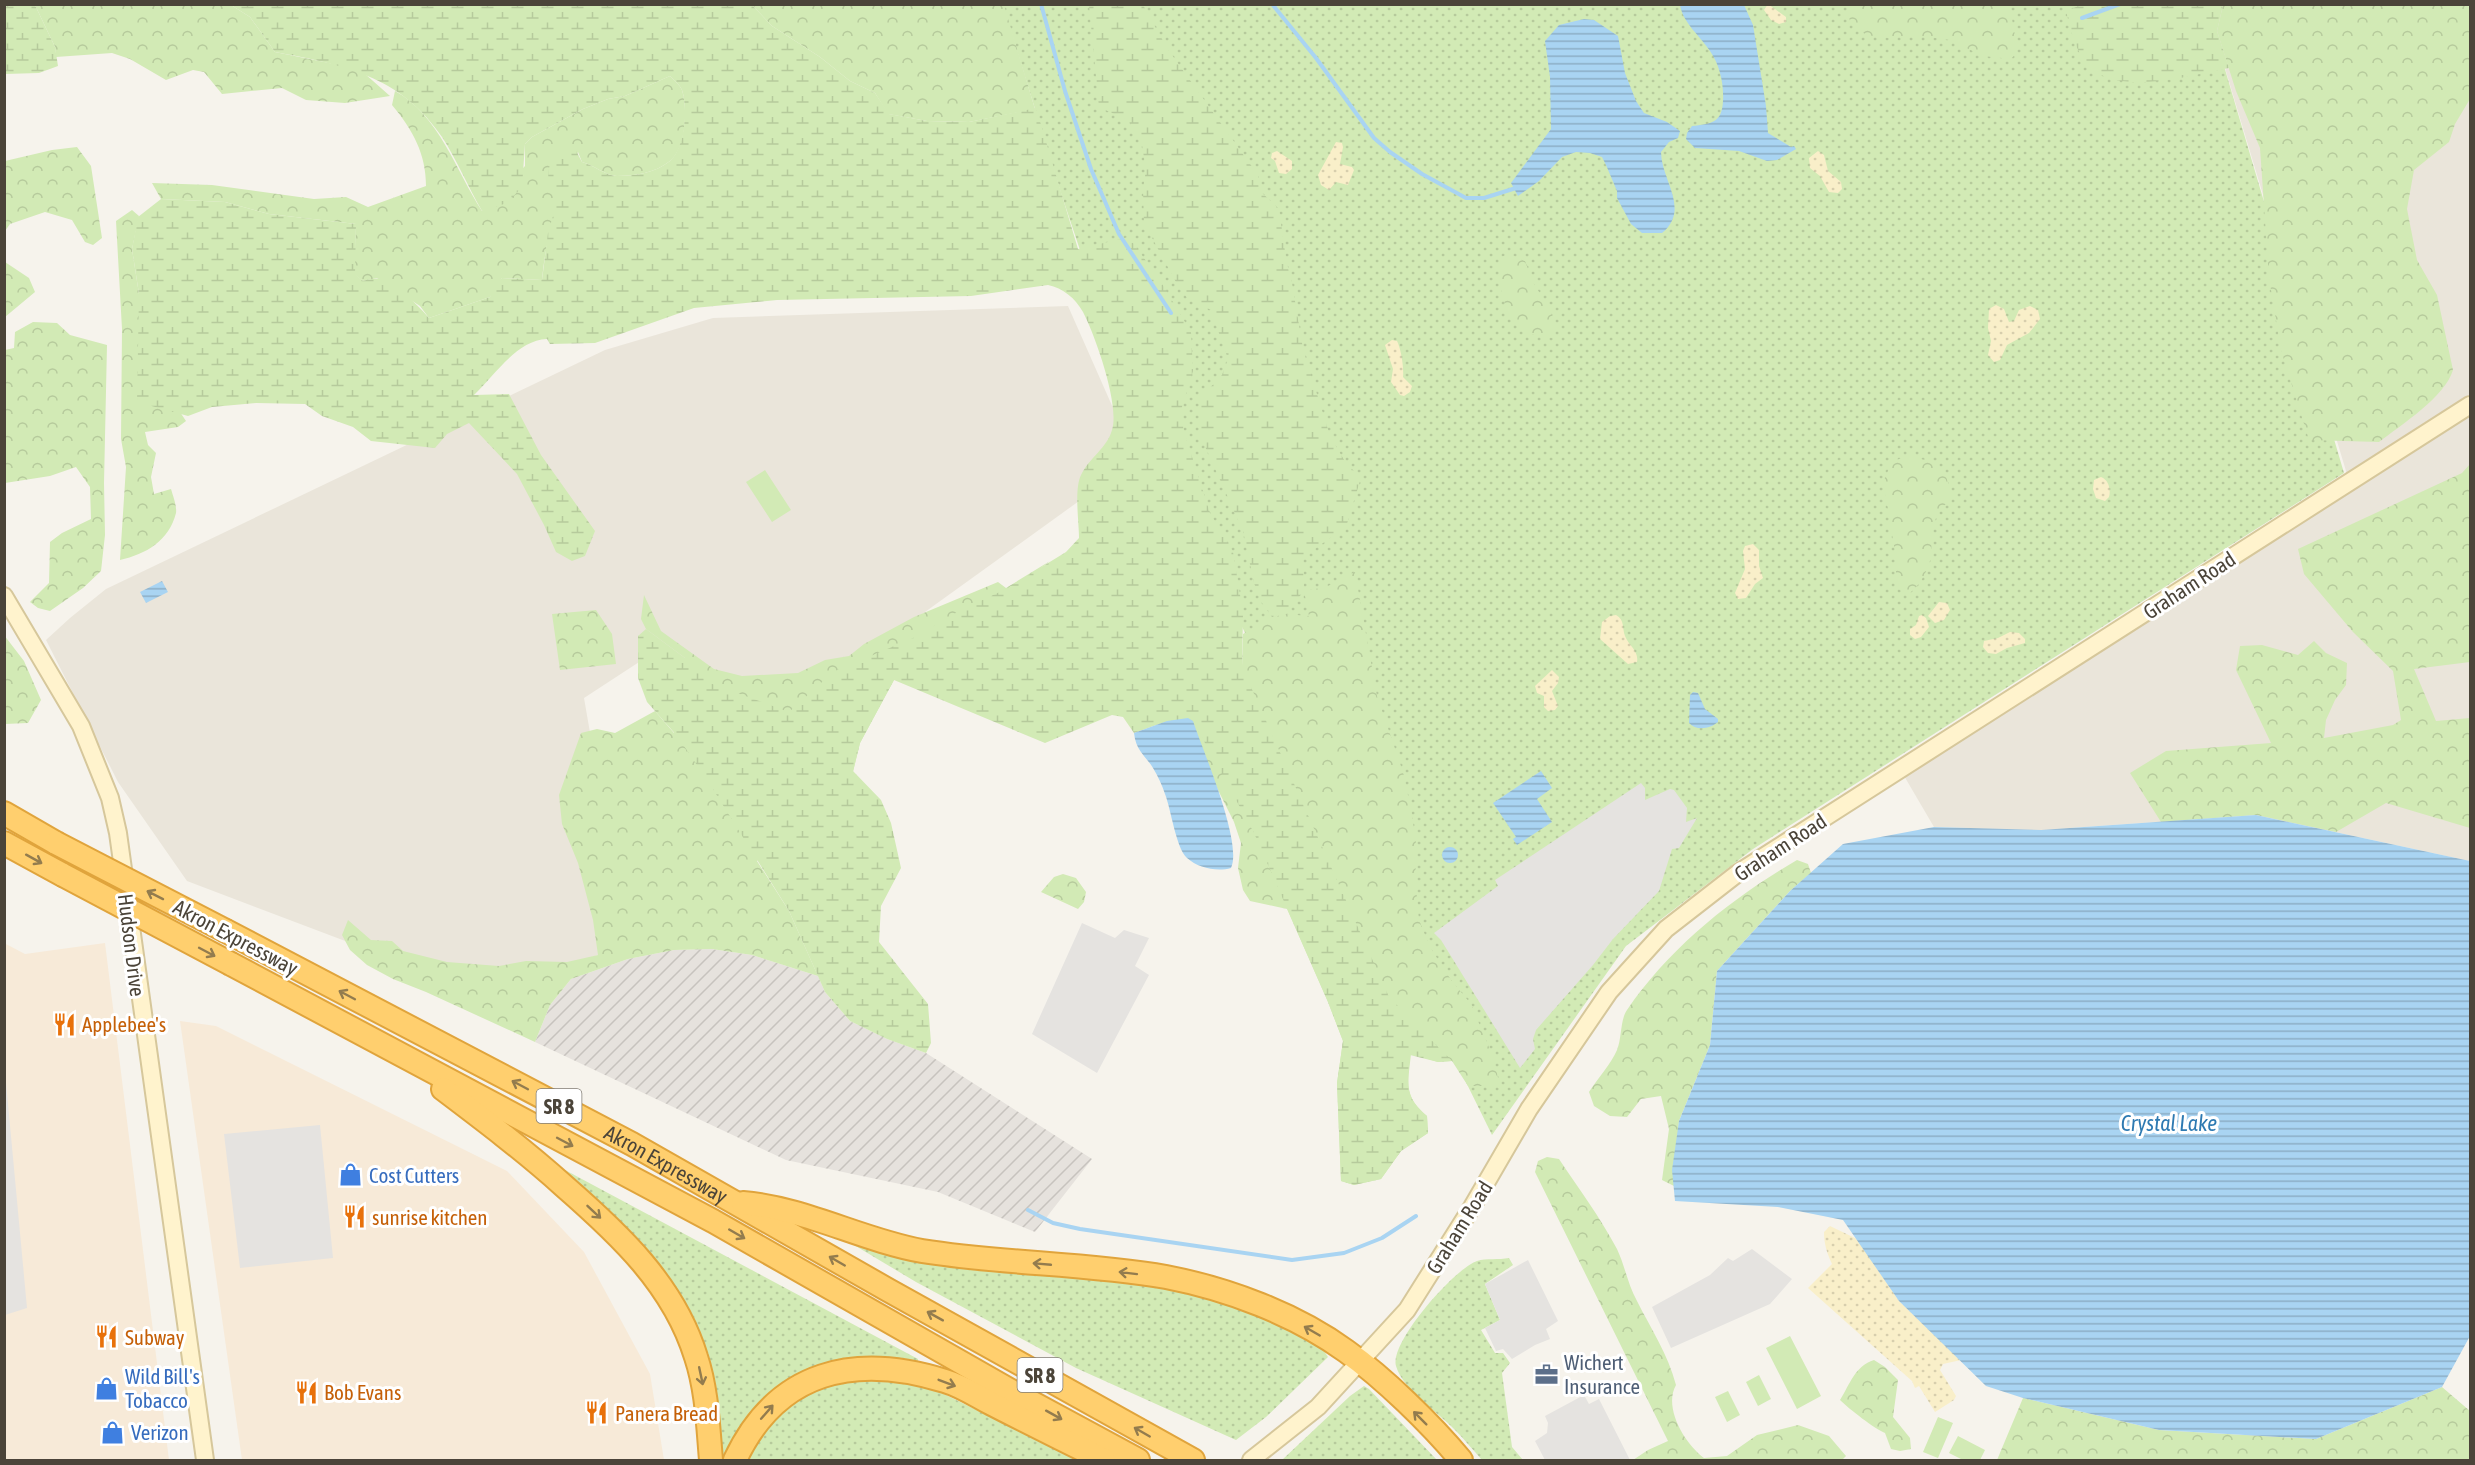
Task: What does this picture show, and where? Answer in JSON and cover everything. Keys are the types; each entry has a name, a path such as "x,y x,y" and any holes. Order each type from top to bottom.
{"highway":[{"name":"Akron Expressway","path":"4,813 56,843 632,1144 1192,1461"},
{"name":"Akron Expressway","path":"4,843 713,1221 1138,1461"},
{"path":"384,1045 540,1164 622,1238 651,1271 681,1320 697,1357 708,1414 711,1461"},
{"path":"736,1202 772,1205 917,1250 960,1257 1166,1277 1220,1291 1290,1318 1344,1349 1382,1380 1461,1461"},
{"path":"735,1461 756,1425 785,1395 821,1376 872,1367 947,1382 1104,1461"}],"main road":[{"name":"Graham Road","path":"1251,1461 1318,1407 1362,1362 1407,1310 1563,1056 1608,992 1666,929 1738,873 2470,405"},
{"name":"Hudson Drive","path":"4,596 81,726 112,806 120,847 205,1461"}],"shaded area":[{"path":"2206,5 2470,5 2470,861 2256,815 2041,830 1934,827 1900,769 2349,481"},
{"path":"1068,306 1136,460 775,720 656,651 584,698 627,946 480,992 187,881 118,782 46,640 106,589 605,350 713,318"},
{"path":"1641,783 1645,788 1645,800 1670,789 1674,790 1687,808 1686,822 1697,818 1679,848 1672,849 1659,891 1613,939 1536,1030 1533,1039 1535,1049 1520,1068 1441,940 1434,933 1498,886 1495,880"},
{"path":"1082,923 1115,938 1124,930 1149,938 1135,966 1149,975 1097,1073 1032,1034"},
{"path":"4,943 25,954 105,943 169,1460 5,1460"},
{"path":"712,949 752,955 818,976 825,992 850,1021 887,1039 926,1053 1092,1159 1035,1232 938,1192 786,1160 535,1042 550,1005 571,979 628,959 674,950"},
{"path":"180,1021 216,1026 507,1171 584,1252 650,1374 664,1460 242,1460"},
{"path":"4,1061 27,1308 5,1315 4,1315"},
{"path":"320,1125 333,1258 240,1268 224,1134"},
{"path":"1752,1249 1792,1279 1770,1304 1671,1348 1652,1307 1710,1275 1728,1258 1733,1261"},
{"path":"1528,1260 1558,1321 1546,1329 1550,1339 1512,1359 1503,1349 1496,1351 1485,1328 1500,1320 1485,1284"},
{"path":"1584,1395 1589,1404 1599,1399 1630,1460 1545,1460 1535,1441 1547,1433 1548,1423 1545,1416"}],"green space":[{"path":"1847,4 2010,5 2017,52 2011,59 1983,56 1950,40 1915,35 1889,38 1866,35 1850,22"},
{"path":"4,5 35,5 55,47 58,66 39,73 5,74"},
{"path":"35,5 231,5 250,17 275,52 339,65 364,73 390,96 345,103 306,100 282,88 222,94 204,72 193,70 166,80 130,59 112,53 56,57 55,47"},
{"path":"231,5 752,5 772,26 820,57 850,81 875,93 889,114 927,121 969,122 1036,108 1078,249 1129,237 1161,282 1191,332 1193,371 1181,410 1184,432 1210,513 1233,552 1243,613 1242,667 1389,997 1452,1061 1438,1062 1410,1055 1409,1088 1414,1102 1427,1116 1428,1133 1401,1151 1381,1179 1354,1185 1341,1181 1337,1083 1343,1041 1254,833 1193,721 1171,721 1134,733 1123,717 1112,715 1045,743 894,680 860,743 853,771 881,800 891,823 901,868 881,906 879,942 928,1004 931,1043 926,1053 887,1039 850,1021 825,992 789,911 678,737 647,702 638,678 638,636 646,629 685,658 707,682 789,712 833,672 913,638 959,611 1006,589 1066,552 1079,538 1077,497 1081,475 1110,436 1114,419 1110,388 1100,353 1083,312 1072,298 1064,291 1048,285 971,296 777,300 694,308 595,343 550,344 547,339 526,345 507,360 474,395 509,394 541,455 595,531 585,556 572,561 556,552 517,474 469,423 447,434 435,448 371,441 353,427 322,416 305,404 256,403 212,407 188,416 137,402 139,294 132,249 138,217 161,199 225,202 269,214 356,224 355,274 363,281 386,280 429,318 490,297 492,289 502,278 542,280 548,233 558,199 548,180 550,166 556,154 566,146 573,145 582,162 613,176 638,174 658,168 675,155 682,138 685,107 681,88 670,76 625,96 608,99 583,109 532,137 525,144 522,187 507,203 482,211 442,137 426,116 408,99 389,86 347,68 275,52 250,17"},
{"path":"752,5 1004,5 1035,109 969,122 927,121 888,114 875,93 850,81 820,57 772,26"},
{"path":"1003,5 2206,5 2344,473 1753,849 1626,946 1492,1135 1191,523 1117,361 1061,193"},
{"path":"1089,5 1143,5 1167,48 1258,175 1259,190 1279,209 1303,349 1330,436 1347,465 1358,474 1360,481 1346,527 1303,557 1304,591 1285,614 1272,617 1262,603 1254,583 1243,531 1199,433 1201,397 1222,375 1228,359 1211,310 1188,299 1177,284 1144,223 1143,189 1146,170 1142,145 1129,121 1099,107"},
{"path":"2081,5 2223,5 2217,31 2229,68 2156,81 2118,80 2102,75 2084,60 2072,33 2066,11"},
{"path":"2223,5 2470,5 2470,99 2455,124 2449,142 2414,170 2407,209 2417,260 2437,295 2453,370 2432,400 2379,442 2309,440 2281,350 2269,278 2260,148 2236,91 2217,31"},
{"path":"670,76 682,90 685,117 679,147 670,161 645,173 617,176 582,162 578,152 555,214 542,280 502,278 490,297 429,318 420,306 377,278 363,281 354,274 356,224 269,214 225,202 161,199 152,183 212,185 314,199 346,197 368,207 426,186 424,163 417,143 392,105 395,91 424,114 435,129 482,211 525,166 525,144 532,137 583,109 608,99 625,96"},
{"path":"77,147 91,166 102,238 93,245 85,242 72,220 45,212 10,224 5,231 5,161 52,150"},
{"path":"132,210 139,216 132,249 139,294 180,412 186,421 178,427 145,432 148,445 156,453 151,477 154,494 171,489 176,513 168,531 155,545 139,554 120,560 126,467 121,439 122,329 116,221"},
{"path":"1509,254 1525,261 1552,315 1553,338 1524,331 1510,315 1501,287 1499,258"},
{"path":"5,262 29,278 35,292 5,317"},
{"path":"33,322 57,323 70,335 107,345 105,535 101,571 83,588 50,611 38,608 30,602 49,583 50,542 62,533 91,519 90,487 76,467 50,476 5,483 5,350 14,348 15,332"},
{"path":"1906,456 1940,466 1952,498 1936,517 1926,572 1919,584 1906,595 1898,588 1896,580 1896,557 1883,482 1892,462"},
{"path":"2470,464 2470,662 2414,669 2436,721 2470,718 2470,828 2386,803 2336,832 2256,815 2161,822 2130,773 2166,751 2271,743 2236,670 2240,646 2262,645 2298,655 2314,641 2326,653 2347,663 2346,685 2335,700 2326,720 2324,738 2393,725 2401,720 2393,671 2353,632 2304,574 2298,549 2462,473"},
{"path":"765,470 791,510 772,522 746,482"},
{"path":"1050,561 894,680 860,743 853,772 757,861 789,911 818,976 752,955 712,949 674,950 628,959 571,979 550,1005 535,1042 393,979 367,965 350,950 342,935 348,920 371,940 392,941 403,951 447,962 499,966 526,961 567,962 598,955 593,920 578,863 562,824 559,795 581,733 597,729 615,733 655,711 674,733 685,658 646,629 641,619 644,595 661,631 714,669 742,676 798,673 825,660 849,656 864,644 914,617 998,582 1006,588"},
{"path":"1355,572 1377,696 1403,772 1411,809 1417,850 1415,877 1419,920 1430,947 1451,980 1471,1004 1493,1057 1500,1086 1468,1086 1452,1061 1438,1062 1411,1054 1409,1088 1414,1102 1427,1116 1428,1133 1401,1151 1381,1179 1354,1185 1341,1181 1337,1083 1343,1041 1287,909 1250,901 1243,890 1238,868 1241,843 1188,718 1242,666 1243,634 1272,617 1285,614 1309,616 1304,591 1326,587"},
{"path":"596,610 612,634 616,664 560,670 552,614"},
{"path":"4,635 24,661 41,700 28,723 5,724"},
{"path":"1797,860 1808,864 1811,873 1790,891 1717,971 1710,1045 1679,1121 1674,1186 1662,1180 1669,1129 1661,1096 1641,1099 1627,1117 1610,1116 1594,1106 1589,1092 1617,1050 1627,1010 1663,965 1726,908"},
{"path":"1063,874 1076,878 1086,892 1084,902 1078,909 1041,892 1054,877"},
{"path":"1547,1157 1559,1159 1617,1249 1634,1295 1673,1374 1676,1385 1672,1404 1674,1415 1683,1435 1697,1452 1704,1458 1727,1456 1757,1435 1798,1425 1829,1436 1846,1456 1842,1460 1633,1460 1668,1441 1535,1172 1538,1161"},
{"path":"565,1170 918,1359 918,1365 835,1363 728,1460 718,1460 705,1351 564,1172"},
{"path":"856,1243 1162,1284 1247,1309 1320,1345 1328,1357 1266,1417 1236,1440 1076,1368 916,1282 854,1245"},
{"path":"1509,1258 1513,1265 1485,1284 1500,1320 1481,1330 1495,1353 1503,1353 1510,1363 1502,1373 1512,1447 1523,1460 1482,1460 1455,1430 1406,1384 1396,1366 1397,1355 1412,1325 1439,1292 1454,1278 1477,1261"},
{"path":"1790,1336 1821,1396 1797,1409 1766,1348"},
{"path":"1874,1360 1898,1380 1893,1417 1910,1438 1911,1449 1900,1451 1891,1449 1885,1433 1840,1400 1858,1371"},
{"path":"1759,1375 1771,1399 1758,1406 1746,1382"},
{"path":"901,1378 940,1392 1078,1460 738,1460 769,1419 822,1383"},
{"path":"1364,1386 1437,1460 1282,1460 1350,1396"},
{"path":"2442,1387 2470,1411 2470,1460 1997,1460 2023,1398 2159,1430 2316,1439"},
{"path":"1728,1391 1740,1415 1727,1422 1715,1397"},
{"path":"1938,1417 1953,1423 1938,1458 1923,1452"},
{"path":"1958,1436 1985,1450 1980,1460 1963,1460 1949,1453"}],"sand":[{"path":"1768,4 1786,17 1786,22 1779,24 1771,20 1764,10"},
{"path":"1336,142 1342,143 1343,147 1340,164 1352,167 1354,170 1348,185 1336,182 1329,190 1321,185 1318,175"},
{"path":"1277,151 1292,161 1292,169 1286,174 1279,173 1275,161 1271,158 1272,153"},
{"path":"1818,151 1824,155 1828,171 1841,182 1842,189 1838,193 1829,192 1820,176 1810,168 1809,158"},
{"path":"1996,305 2004,309 2009,322 2014,321 2019,310 2030,306 2038,310 2040,319 2029,333 2007,345 2000,360 1994,362 1988,355 1991,341 1988,328 1989,309"},
{"path":"1392,340 1397,341 1400,348 1403,377 1412,386 1410,392 1404,396 1400,395 1391,382 1393,369 1385,345"},
{"path":"2101,477 2106,480 2109,488 2109,497 2105,501 2096,498 2093,489 2094,480"},
{"path":"1753,544 1759,550 1759,566 1763,578 1755,584 1746,598 1738,599 1735,593 1745,569 1743,551 1745,546"},
{"path":"1939,602 1947,603 1950,610 1944,620 1935,623 1928,616"},
{"path":"1616,615 1622,622 1625,636 1635,652 1637,662 1628,664 1600,639 1602,622"},
{"path":"1919,616 1926,618 1929,627 1921,637 1915,639 1910,635 1910,629 1916,625"},
{"path":"2010,632 2019,633 2025,639 2025,643 1996,654 1988,653 1983,647 1984,641"},
{"path":"1552,670 1559,677 1552,691 1558,706 1555,710 1548,711 1544,707 1544,696 1537,693 1535,686"},
{"path":"1830,1226 1857,1239 1899,1301 1961,1360 1943,1364 1940,1370 1956,1396 1954,1400 1935,1412 1919,1386 1915,1388 1912,1381 1808,1288 1832,1264 1824,1236 1824,1232"}],"water":[{"path":"1680,5 1744,5 1753,25 1768,133 1796,149 1777,160 1767,161 1739,151 1695,148 1686,139 1692,126 1710,123 1718,118 1723,95 1721,75 1716,62 1688,24"},
{"path":"1584,19 1594,20 1618,36 1625,73 1636,101 1644,113 1667,122 1680,131 1678,138 1669,142 1661,152 1674,204 1674,214 1670,224 1662,233 1642,233 1631,224 1617,198 1617,191 1602,157 1590,153 1576,152 1562,157 1539,181 1518,196 1511,183 1551,129 1550,77 1545,41 1559,25"},
{"path":"162,581 168,592 146,603 140,592"},
{"path":"1693,692 1698,693 1705,709 1718,719 1718,722 1703,728 1692,726 1689,723 1690,695"},
{"path":"1188,718 1193,721 1227,818 1232,839 1231,868 1220,870 1202,867 1183,853 1161,784 1135,739 1134,733 1167,721"},
{"path":"1541,771 1552,788 1537,799 1552,822 1517,845 1513,839 1516,837 1493,803"},
{"name":"Crystal Lake","path":"2256,815 2470,861 2470,1336 2442,1387 2316,1439 2159,1430 2023,1398 1986,1386 1899,1301 1843,1220 1778,1207 1675,1201 1672,1170 1679,1121 1710,1045 1717,971 1790,891 1843,844 1934,827 2041,830"},
{"path":"1450,847 1458,855 1450,863 1442,855"}],"waterway":[{"path":"1041,4 1065,91 1091,169 1119,234 1171,313"},
{"path":"1272,4 1316,58 1374,138 1390,152 1422,174 1466,198 1484,198 1516,188"},
{"path":"2082,18 2120,4"},
{"path":"1028,1210 1053,1223 1080,1229 1292,1260 1344,1253 1382,1238 1416,1216"}],"place":[{"name":"Applebee's","path":"64,1024"},
{"name":"Cost Cutters","path":"351,1175"},
{"name":"sunrise kitchen","path":"354,1217"},
{"name":"Subway","path":"107,1337"},
{"name":"Wichert Insurance","path":"1546,1374"},
{"name":"Wild Bill's Tobacco","path":"107,1388"},
{"name":"Bob Evans","path":"306,1392"},
{"name":"Panera Bread","path":"597,1413"},
{"name":"Verizon","path":"113,1432"}]}
